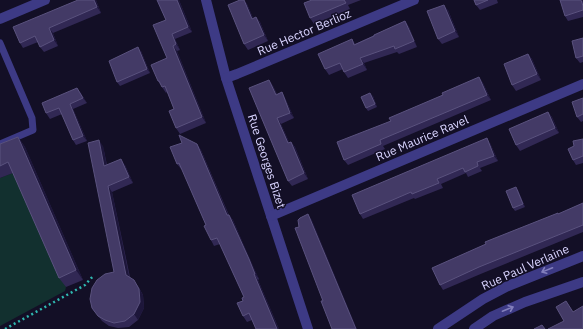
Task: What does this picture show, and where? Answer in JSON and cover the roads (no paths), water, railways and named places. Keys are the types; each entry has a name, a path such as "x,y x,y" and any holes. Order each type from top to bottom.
{"street":[{"path":"0,19 45,0"},
{"name":"Rue Georges Bizet","path":"206,0 226,78 308,329"},
{"name":"Rue Hector Berlioz","path":"226,78 414,0"},
{"name":"Rue Maurice Ravel","path":"271,216 583,84"},
{"name":"Rue Paul Verlaine","path":"438,329 483,299 508,286 583,256"},
{"path":"474,329 493,316 526,302 583,282"}],"lane":[{"path":"0,43 32,118 33,130 0,144"}]}
